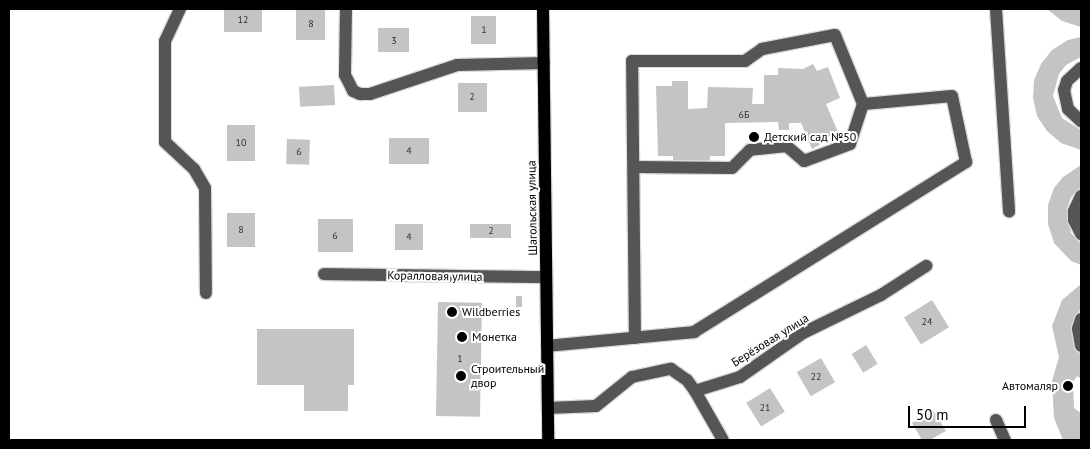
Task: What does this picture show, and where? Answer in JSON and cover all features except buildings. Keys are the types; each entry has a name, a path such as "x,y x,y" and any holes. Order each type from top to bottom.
{"main road":[{"name":"Шагольская улица","path":"543,9 548,408"},
{"path":"548,408 548,440"}],"street":[{"path":"180,9 165,41 165,142 194,169 205,188 206,293"},
{"path":"346,9 345,75 352,91 360,94 370,94 457,65 544,63"},
{"path":"996,9 1009,212"},
{"path":"635,167 732,168 750,150 787,146 804,161 850,144 863,104 835,35 762,49 745,61 632,61 635,167 635,338"},
{"path":"1081,68 1070,77 1064,90 1068,109 1081,121"},
{"path":"547,346 694,332 966,162 952,96 863,104"},
{"path":"1081,196 1074,211 1074,220 1081,234"},
{"name":"Берёзовая улица","path":"695,391 740,377 803,333 881,296 926,266"},
{"name":"Коралловая улица","path":"324,274 546,277"},
{"path":"1081,319 1078,329 1081,346"},
{"path":"548,408 596,406 632,377 672,369 687,380 695,391 722,440"},
{"path":"996,420 1005,440"}],"place":[{"name":"Детский сад №50","path":"754,137"},
{"name":"Wildberries","path":"452,312"},
{"name":"Монетка","path":"462,337"},
{"name":"Строительный двор","path":"461,376"},
{"name":"Автомаляр","path":"1068,386"}]}
